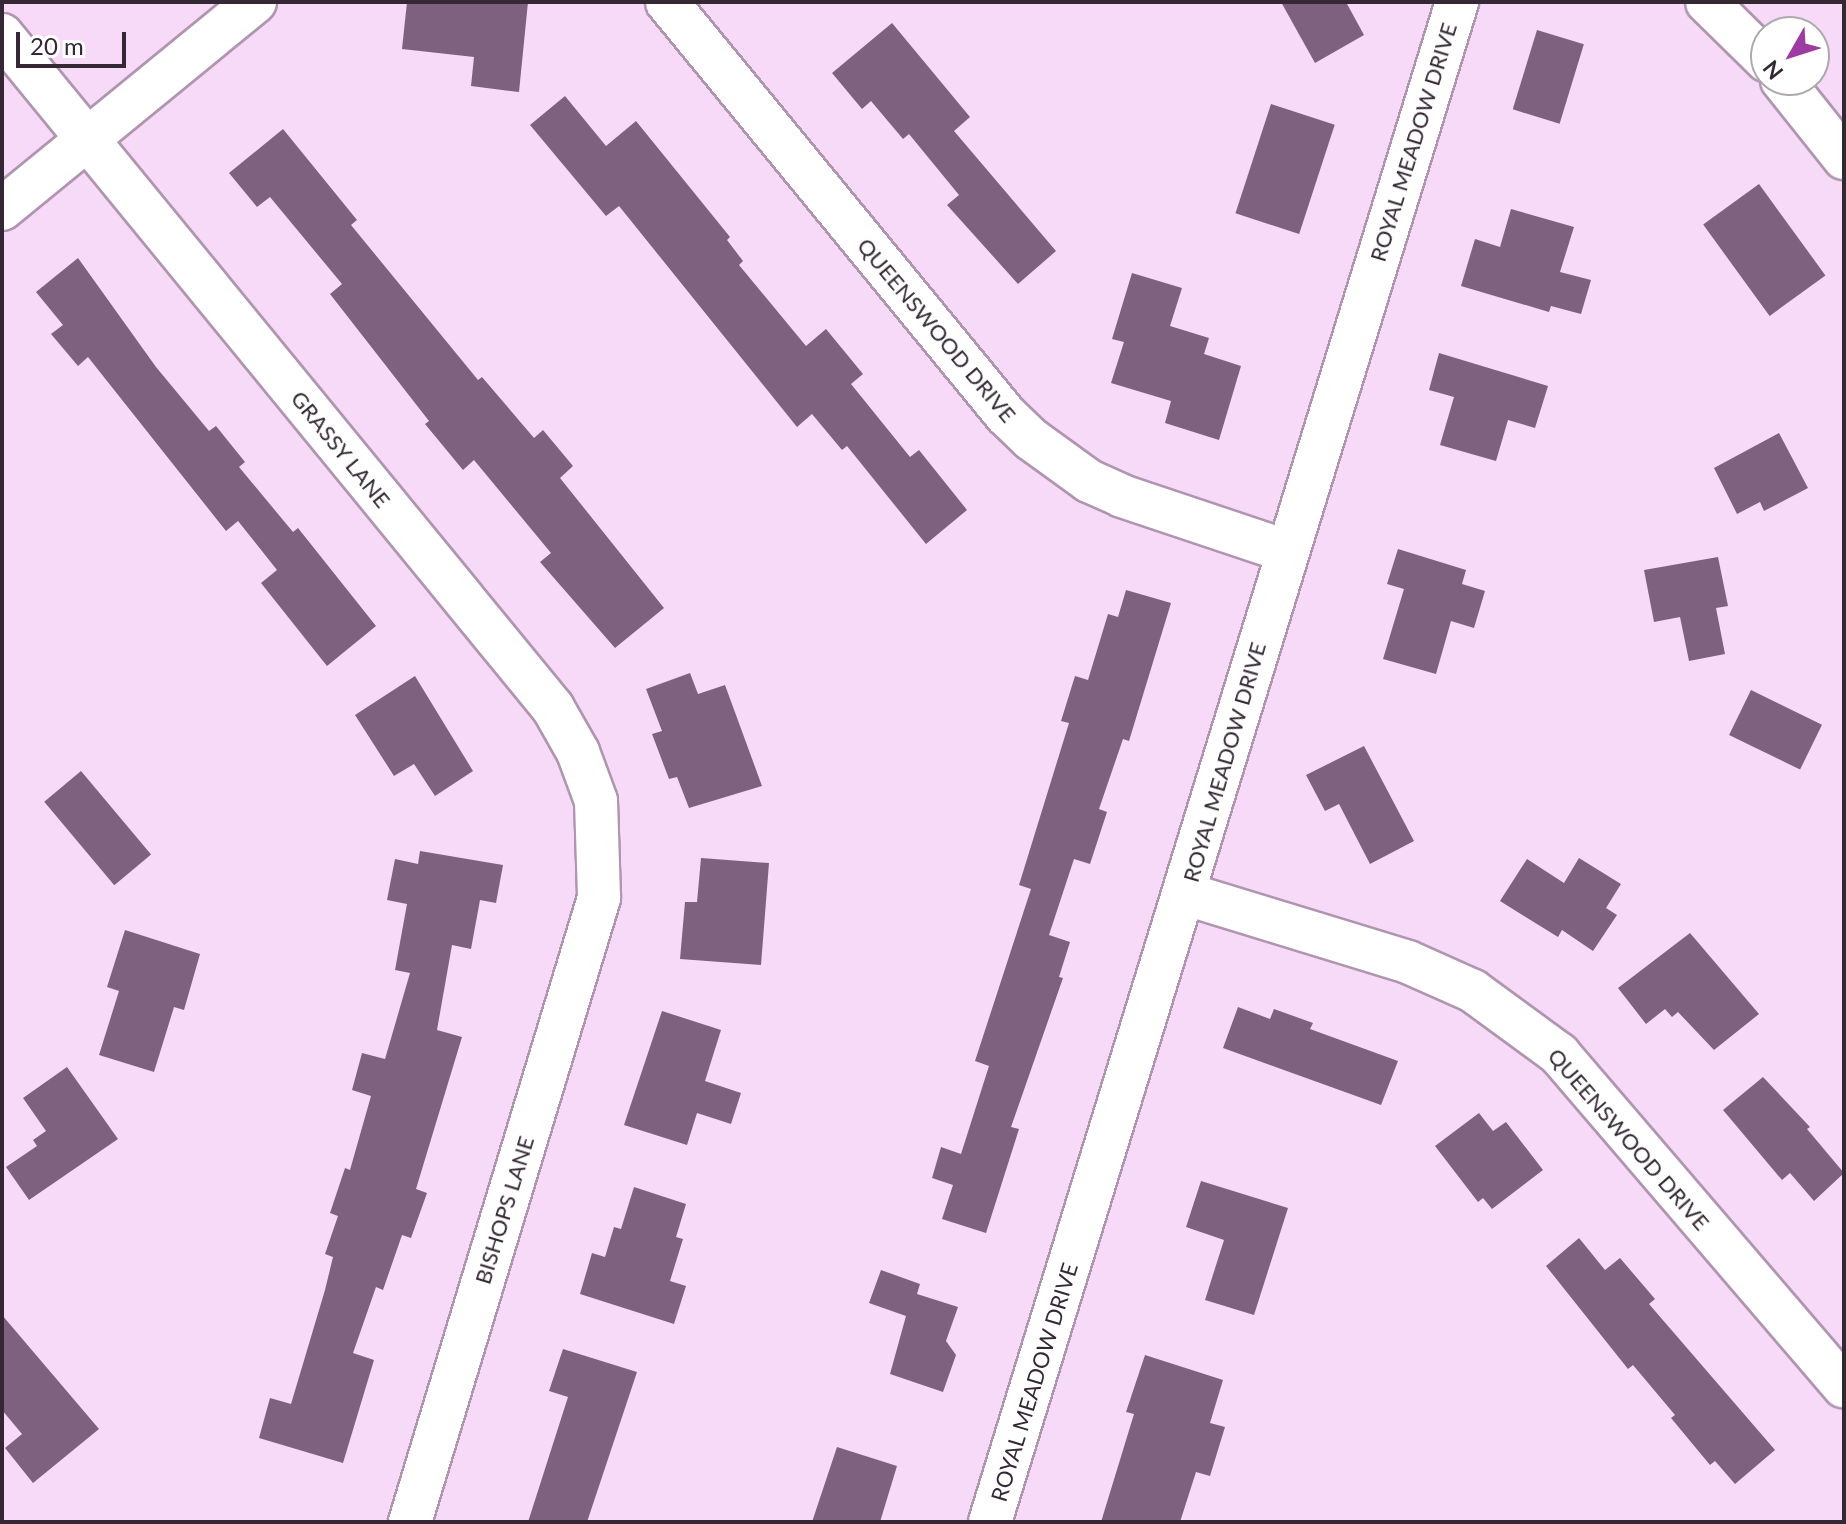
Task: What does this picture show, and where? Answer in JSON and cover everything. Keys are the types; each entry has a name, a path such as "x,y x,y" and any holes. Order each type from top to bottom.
{"street":[{"path":"2,209 255,2"},
{"name":"QUEENSWOOD DRIVE","path":"667,2 1005,414 1031,439 1089,481 1122,496 1286,551"},
{"name":"ROYAL MEADOW DRIVE","path":"990,1522 1186,894 1286,551 1457,2"},
{"path":"1707,2 1750,44"},
{"name":"GRASSY LANE","path":"2,35 553,708 578,752 596,801 599,898"},
{"path":"1795,96 1844,158"},
{"name":"QUEENSWOOD DRIVE","path":"1186,894 1408,962 1473,991 1547,1045 1844,1387"},
{"name":"BISHOPS LANE","path":"410,1522 599,898"}],"building":[{"path":"407,2 528,2 519,92 471,86 474,57 402,49"},
{"path":"1281,2 1346,2 1364,35 1315,63"},
{"path":"892,23 970,117 954,131 1056,251 1018,284 947,205 959,195 909,134 903,139 871,101 862,109 832,73"},
{"path":"1537,30 1584,44 1560,124 1513,109"},
{"path":"565,96 606,146 636,121 730,237 727,240 743,261 739,265 806,346 826,329 863,374 851,384 910,457 919,450 967,510 926,544 847,446 842,450 812,414 797,427 619,206 606,216 530,125"},
{"path":"1271,104 1335,125 1299,234 1235,213"},
{"path":"283,129 357,220 351,225 478,380 482,377 534,438 543,430 573,466 560,478 664,608 615,648 540,562 551,553 474,460 463,470 425,424 429,421 330,294 342,284 270,197 257,207 229,173"},
{"path":"1759,184 1825,275 1770,316 1703,225"},
{"path":"1511,209 1574,227 1560,272 1591,280 1581,314 1551,306 1549,312 1461,286 1475,239 1500,247"},
{"path":"78,258 156,367 209,431 216,426 245,462 239,467 293,532 298,528 376,626 327,666 261,583 277,570 238,521 226,531 88,357 78,366 51,334 63,325 36,292"},
{"path":"1132,273 1182,288 1170,326 1209,338 1204,354 1241,366 1219,440 1165,423 1171,401 1111,383 1124,342 1112,339"},
{"path":"1439,353 1548,386 1535,428 1508,420 1496,461 1440,445 1454,397 1429,390"},
{"path":"1779,433 1808,488 1764,511 1760,502 1737,514 1714,468"},
{"path":"1398,549 1466,570 1462,584 1485,591 1474,628 1451,621 1436,674 1383,659 1404,589 1387,584"},
{"path":"1718,557 1728,606 1716,608 1725,654 1689,661 1680,617 1654,622 1644,570"},
{"path":"1126,590 1171,603 1129,741 1123,739 1099,809 1107,812 1090,864 1074,859 1049,935 1070,942 1059,977 1063,978 1011,1127 1019,1129 986,1233 942,1219 953,1185 932,1178 941,1147 961,1154 989,1066 975,1061 1031,889 1019,885 1069,723 1061,721 1075,676 1088,680 1108,614 1118,617"},
{"path":"690,673 698,694 725,685 762,786 689,808 677,777 669,779 652,734 662,731 646,689"},
{"path":"415,676 473,771 435,796 414,764 394,776 355,715"},
{"path":"1751,690 1822,725 1800,770 1729,735"},
{"path":"1364,746 1414,841 1370,864 1339,804 1325,811 1306,775"},
{"path":"81,771 151,854 114,885 44,802"},
{"path":"420,851 503,865 496,903 480,900 471,949 452,945 437,1030 462,1037 416,1189 427,1193 411,1238 402,1235 383,1290 376,1287 353,1353 374,1360 343,1463 259,1438 270,1398 291,1404 325,1290 333,1257 325,1254 338,1216 330,1213 345,1168 350,1170 371,1096 352,1090 362,1053 385,1059 410,973 395,970 407,904 387,900 395,859 418,864"},
{"path":"701,858 769,863 761,965 680,959 685,902 697,902"},
{"path":"1579,858 1621,884 1606,908 1617,915 1593,951 1562,930 1558,937 1500,901 1527,859 1564,883"},
{"path":"125,930 200,954 184,1010 174,1007 154,1072 99,1055 119,991 107,987"},
{"path":"1690,933 1759,1014 1714,1050 1678,1012 1672,1017 1665,1009 1646,1024 1618,988"},
{"path":"1238,1007 1270,1019 1274,1009 1313,1023 1310,1029 1398,1061 1381,1105 1223,1048"},
{"path":"662,1011 721,1030 705,1081 741,1093 731,1124 697,1113 687,1145 624,1125"},
{"path":"67,1067 118,1139 29,1200 6,1167 37,1146 33,1140 46,1131 23,1098"},
{"path":"1763,1077 1810,1127 1807,1129 1844,1173 1814,1201 1790,1173 1782,1180 1723,1110"},
{"path":"1479,1113 1493,1131 1506,1122 1543,1170 1492,1209 1483,1198 1478,1202 1435,1146"},
{"path":"1201,1181 1288,1208 1254,1315 1205,1300 1224,1240 1186,1227"},
{"path":"634,1187 686,1204 676,1237 683,1239 670,1281 686,1286 674,1324 580,1294 592,1253 605,1257 614,1227 621,1229"},
{"path":"1579,1238 1605,1270 1620,1258 1655,1299 1649,1304 1775,1450 1735,1484 1715,1461 1710,1465 1671,1418 1675,1415 1633,1365 1628,1369 1546,1266"},
{"path":"881,1270 920,1284 917,1294 958,1307 946,1341 956,1355 943,1392 890,1374 906,1316 869,1303"},
{"path":"2,1315 99,1429 33,1483 5,1448 22,1434 2,1410"},
{"path":"563,1349 637,1372 587,1522 528,1522 568,1397 549,1391"},
{"path":"1145,1355 1223,1380 1210,1423 1225,1427 1210,1476 1196,1472 1180,1522 1101,1522 1134,1414 1126,1412"},
{"path":"837,1447 897,1466 880,1522 812,1522"}]}
